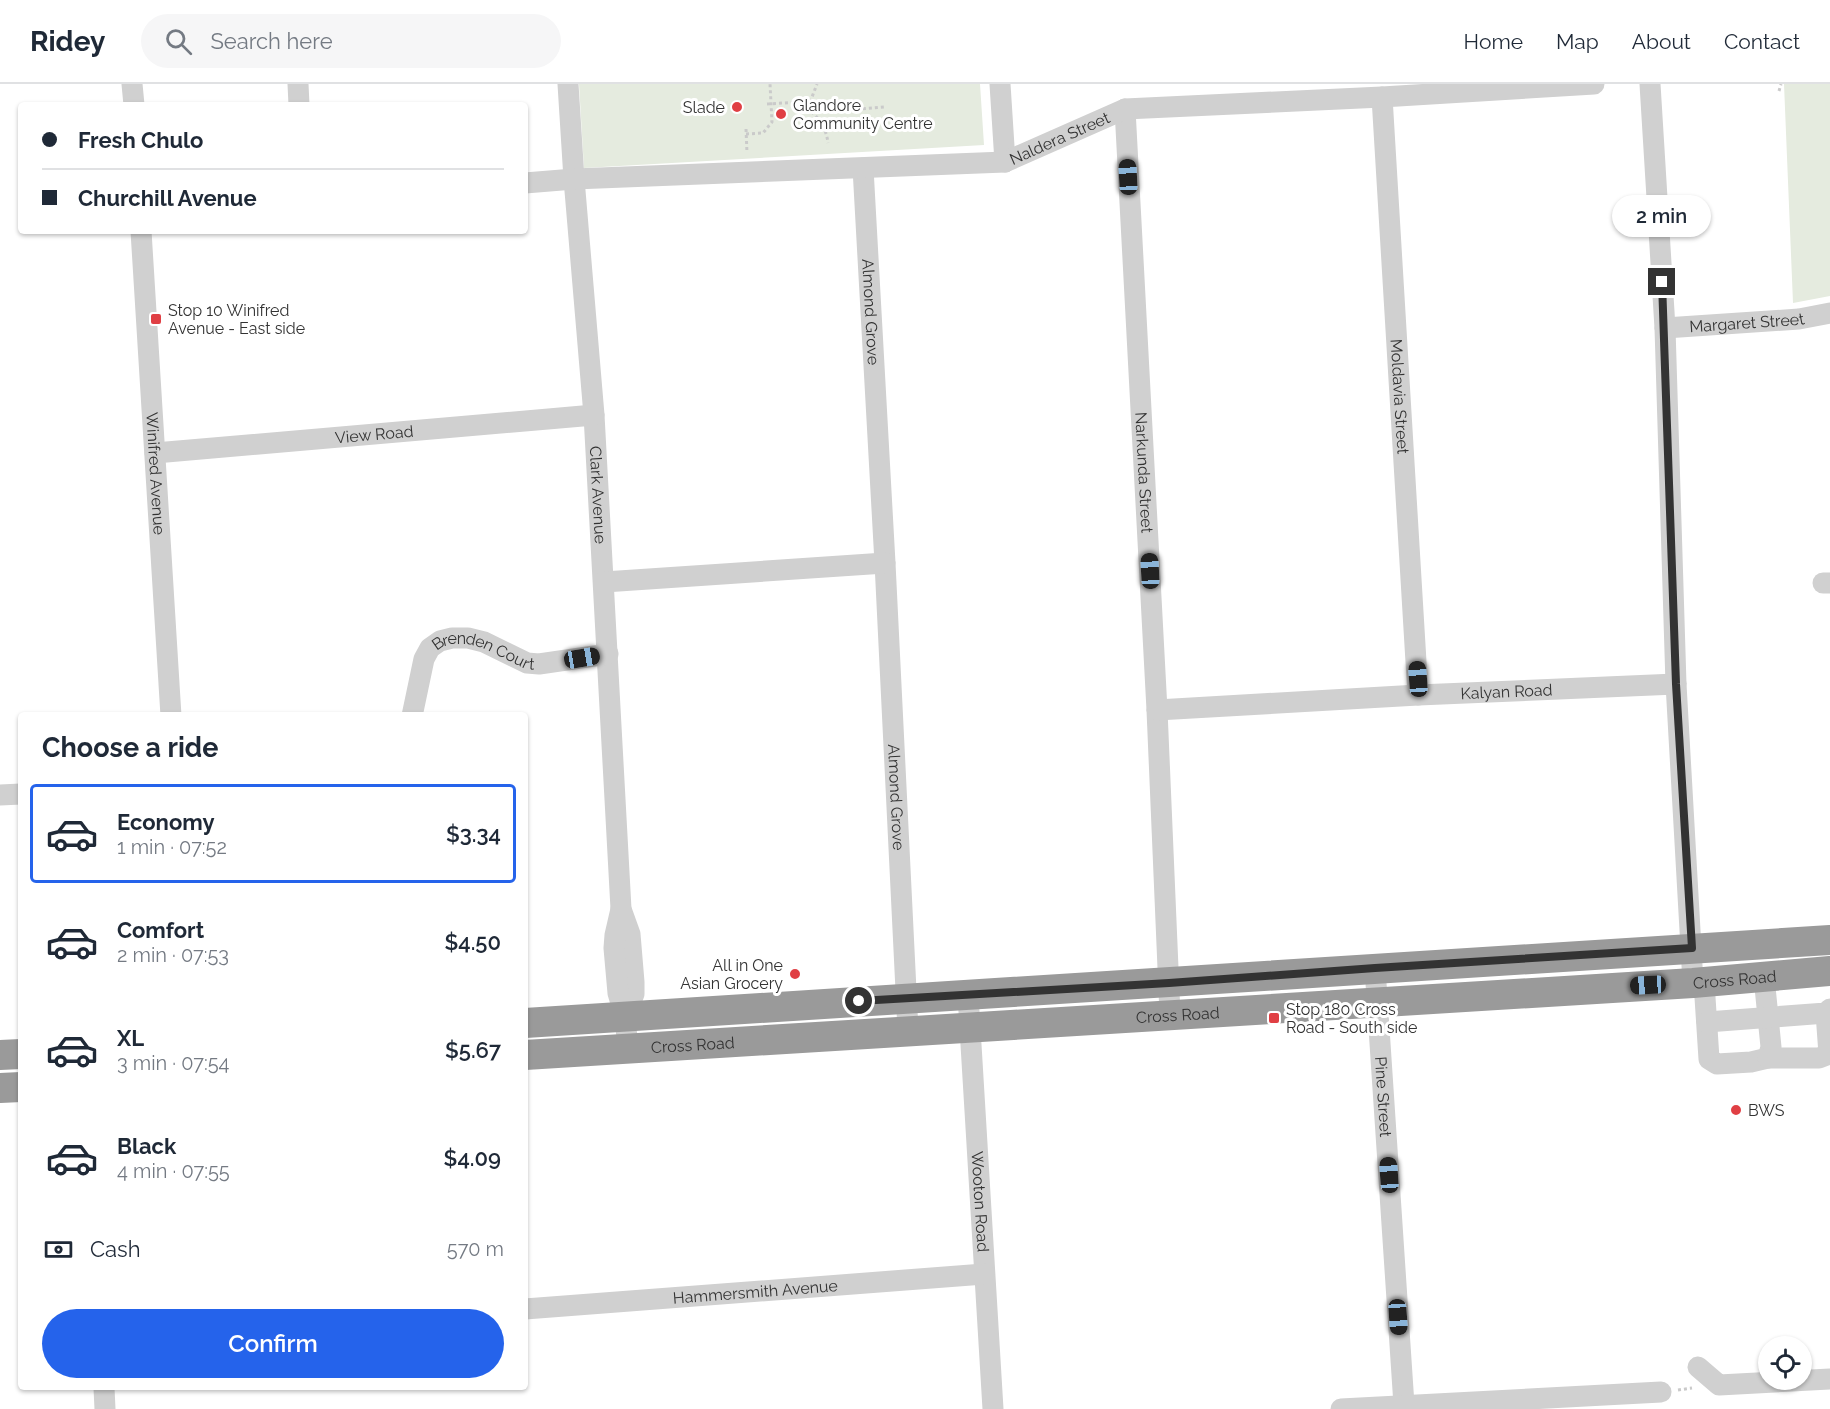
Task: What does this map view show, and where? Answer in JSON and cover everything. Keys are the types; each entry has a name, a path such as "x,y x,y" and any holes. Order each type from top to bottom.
{"highway":[{"name":"Cross Road","path":"528,1023 1830,940"},
{"name":"Cross Road","path":"528,1055 1699,982 1830,971"},
{"path":"0,1055 18,1054"},
{"path":"0,1088 18,1087"}],"street":[{"path":"132,84 134,102"},
{"path":"298,84 299,102"},
{"name":"Clark Avenue","path":"568,84 594,416 608,654 621,909 614,948 618,993 625,1017 628,1049"},
{"path":"1000,84 1005,162"},
{"name":"Naldera Street","path":"528,183 1005,162 1125,109 1594,84"},
{"path":"1650,84 1665,328 1676,684 1692,948 1707,1022 1709,1059 1718,1064 1751,1062 1768,1058 1819,1058 1829,1054 1828,1011 1707,1022"},
{"name":"Moldavia Street","path":"1382,97 1418,695"},
{"name":"Narkunda Street","path":"1125,109 1157,710 1170,1015"},
{"name":"Almond Grove","path":"863,168 908,1031"},
{"name":"Winifred Avenue","path":"141,234 171,712"},
{"name":"Margaret Street","path":"1665,328 1798,319 1830,313"},
{"name":"View Road","path":"155,453 594,416"},
{"path":"604,582 885,563"},
{"name":"Brenden Court","path":"413,712 424,658 430,648 440,641 468,638 484,642 528,663 540,664 608,654"},
{"name":"Kalyan Road","path":"1157,710 1418,695 1676,684"},
{"path":"0,795 18,794"},
{"name":"Pine Street","path":"1375,968 1404,1405"},
{"path":"1764,977 1771,1047 1768,1058"},
{"name":"Wooton Road","path":"968,995 993,1409"},
{"name":"Hammersmith Avenue","path":"528,1309 984,1274"},
{"path":"1698,1367 1719,1385 1830,1379"},
{"path":"104,1390 105,1409"},
{"path":"1341,1409 1661,1392"}],"path":[{"path":"748,172 746,132 763,133 772,122 769,103 770,84"},
{"path":"804,105 812,97 817,84"},
{"path":"1779,91 1781,84"},
{"path":"769,103 795,102 804,105 823,125 828,143"},
{"path":"808,108 848,110 884,107"},
{"path":"1661,1392 1719,1385"}],"shaded area":[{"name":"Glandore Community Centre","path":"579,84 980,84 984,145 584,168"},
{"path":"1784,84 1830,84 1830,296 1793,303"}],"place":[{"name":"Slade","path":"737,107"},
{"name":"Glandore Community Centre","path":"781,114"},
{"name":"Stop 10 Winifred Avenue - East side","path":"156,319"},
{"name":"All in One Asian Grocery","path":"795,974"},
{"name":"Stop 180 Cross Road - South side","path":"1274,1018"},
{"name":"BWS","path":"1736,1110"}],"route":[{"path":"859,1001 1692,948 1676,684 1662,282"}]}
